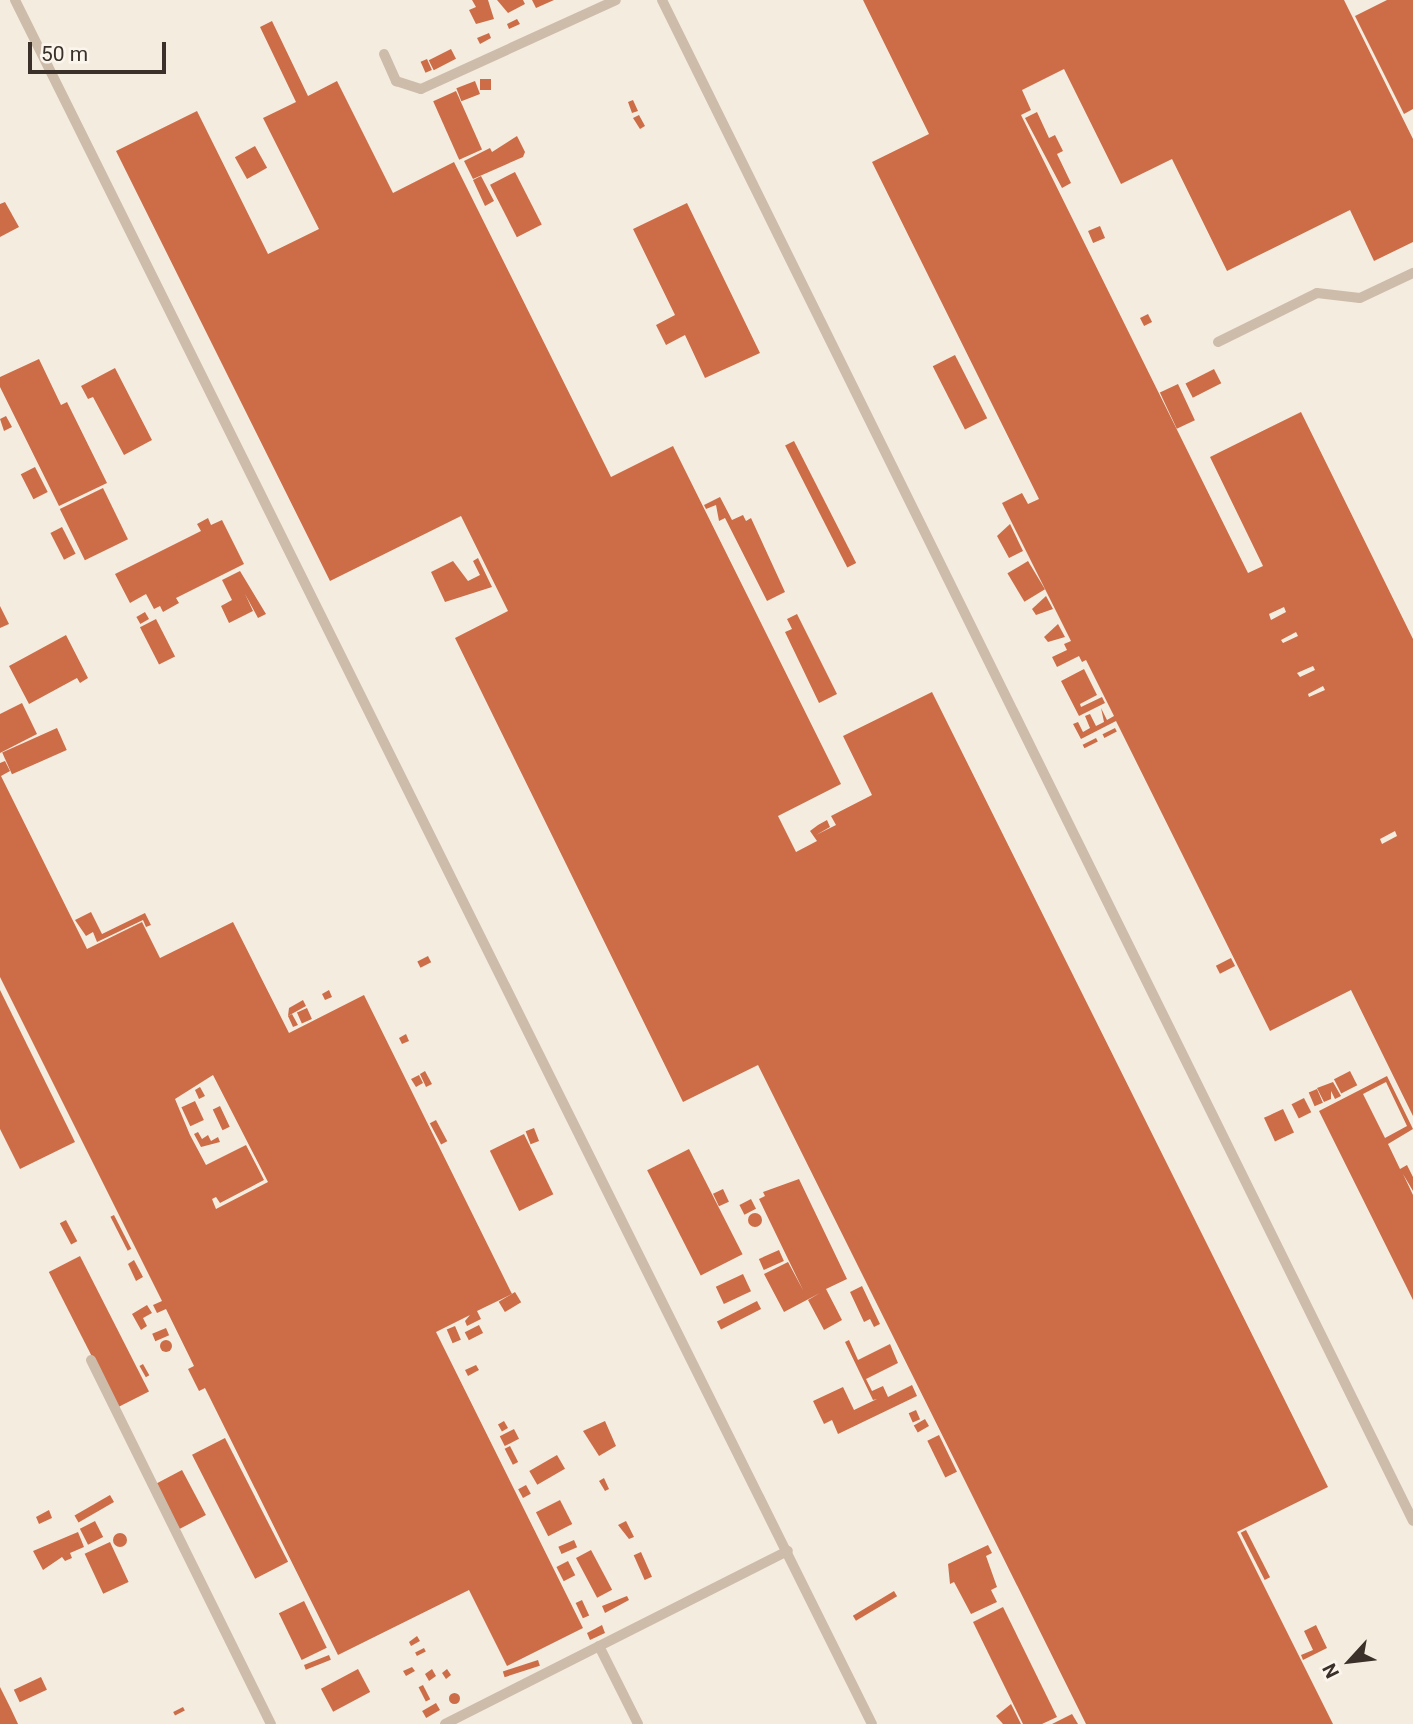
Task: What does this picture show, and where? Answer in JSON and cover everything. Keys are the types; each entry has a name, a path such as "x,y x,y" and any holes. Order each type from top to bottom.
{"lane":[{"path":"15,0 872,1724"},
{"path":"384,54 396,81 421,89 616,0"},
{"path":"662,0 1413,1521"},
{"path":"1218,342 1317,293 1360,298 1413,272"},
{"path":"91,1360 271,1724"},
{"path":"445,1724 788,1551"},
{"path":"599,1646 638,1724"}],"building":[{"path":"472,0 488,0 494,19 476,24 469,10 476,7"},
{"path":"497,0 523,0 525,4 508,13"},
{"path":"532,0 554,0 536,8"},
{"path":"863,0 1344,0 1413,139 1413,242 1374,261 1350,210 1227,271 1172,159 1121,184 1064,69 1022,90 1031,110 1021,115 1248,573 1263,566 1210,457 1301,412 1413,639 1413,1116 1351,990 1270,1031 1116,721 1081,739 1073,724 1078,722 1083,732 1090,728 1085,716 1090,714 1096,726 1104,722 1101,708 1107,720 1114,716 1086,660 1082,662 1079,656 1057,667 1052,657 1067,650 1064,644 1071,641 1002,503 1022,493 1028,504 1039,499 872,162 929,134","holes":["1284,607 1286,612 1271,620 1269,614","1296,632 1298,636 1283,643 1281,640","1313,666 1315,670 1300,677 1297,673","1323,686 1325,690 1309,697 1308,694","1395,831 1397,836 1382,844 1380,839"]},
{"path":"1387,0 1413,0 1413,109 1404,114 1355,16"},
{"path":"517,19 520,24 509,29 507,24"},
{"path":"272,21 308,96 337,81 393,193 454,162 611,477 673,446 841,784 778,816 796,852 817,841 810,831 818,825 827,820 830,827 816,835 836,825 831,816 872,795 843,736 932,692 1328,1487 1237,1532 1333,1724 1086,1724 758,1065 683,1102 455,638 508,611 461,516 330,581 116,151 197,111 268,254 319,229 263,118 296,102 260,27"},
{"path":"489,33 491,38 480,44 477,38"},
{"path":"451,49 456,59 434,70 429,60"},
{"path":"427,59 432,70 425,73 421,62"},
{"path":"480,79 491,79 491,90 480,90"},
{"path":"475,81 480,94 461,101 456,88"},
{"path":"456,91 482,149 459,160 433,101"},
{"path":"633,100 638,111 632,113 628,102"},
{"path":"1037,112 1049,138 1055,135 1063,151 1057,154 1071,183 1062,188 1025,118"},
{"path":"639,115 645,126 640,129 633,118"},
{"path":"517,136 525,152 523,157 473,179 464,161 490,148 492,152"},
{"path":"255,146 267,168 247,179 235,157"},
{"path":"515,172 542,225 517,237 490,185"},
{"path":"481,176 494,201 485,206 473,180"},
{"path":"5,202 19,227 0,237 0,204"},
{"path":"687,203 760,353 705,378 685,335 666,345 656,325 675,315 633,229"},
{"path":"1100,226 1105,238 1093,243 1088,231"},
{"path":"1148,314 1152,322 1144,326 1140,318"},
{"path":"955,355 987,418 965,430 933,366"},
{"path":"39,359 61,405 67,402 107,483 59,506 0,387 0,377"},
{"path":"115,368 152,440 124,455 93,397 88,399 81,386"},
{"path":"1214,369 1221,383 1193,398 1185,384"},
{"path":"1178,384 1195,420 1177,429 1160,392"},
{"path":"6,416 12,427 4,431 0,419"},
{"path":"794,441 856,563 847,568 785,446"},
{"path":"35,467 48,492 33,499 21,474"},
{"path":"103,488 128,539 85,560 60,509"},
{"path":"720,497 732,520 743,515 746,521 751,518 785,592 767,601 725,518 719,521 716,505 706,509 704,505"},
{"path":"208,518 211,525 222,520 244,564 176,598 179,603 163,612 160,606 154,609 146,594 130,603 115,574 201,531 197,524"},
{"path":"1010,524 1023,551 1009,558 997,536"},
{"path":"62,527 76,554 64,560 50,533"},
{"path":"478,558 492,587 445,602 431,572 453,561 468,581 480,575 473,561"},
{"path":"1028,561 1045,589 1024,602 1007,573"},
{"path":"240,571 266,614 258,618 245,594 253,611 229,623 221,606 232,600 222,580"},
{"path":"1046,596 1053,609 1036,615 1032,609"},
{"path":"0,606 9,624 0,628"},
{"path":"145,612 149,619 140,624 136,617"},
{"path":"797,614 837,694 819,703 785,632 792,629 787,619"},
{"path":"156,619 175,656 159,665 140,627"},
{"path":"1058,624 1065,637 1048,642 1044,637"},
{"path":"66,635 88,678 80,683 77,678 29,704 9,666"},
{"path":"1084,669 1097,695 1080,704 1081,707 1102,697 1105,703 1079,716 1061,681"},
{"path":"22,703 37,734 0,753 0,714"},
{"path":"57,728 67,750 12,774 2,752"},
{"path":"1115,728 1117,732 1104,738 1103,734"},
{"path":"1096,738 1098,742 1084,748 1083,745"},
{"path":"5,761 10,771 1,776 87,949 142,922 160,958 233,922 289,1033 364,995 512,1294 477,1311 481,1319 467,1326 465,1321 470,1315 436,1332 583,1628 507,1666 469,1590 338,1655 205,1388 199,1391 188,1369 194,1366 166,1309 157,1313 153,1305 162,1301 0,977 0,763","holes":["213,1075 268,1182 216,1209 212,1199 216,1197 220,1203 264,1180 246,1145 206,1165 175,1099"]},
{"path":"91,912 102,934 145,913 151,925 146,927 143,920 97,942 93,932 86,936 75,920"},
{"path":"428,956 431,962 420,968 417,961"},
{"path":"1231,958 1235,966 1220,974 1216,966"},
{"path":"0,990 75,1142 20,1169 0,1129"},
{"path":"329,990 332,997 325,1000 322,994"},
{"path":"303,1000 306,1006 288,1016 289,1008"},
{"path":"307,1008 312,1019 302,1023 297,1012"},
{"path":"292,1014 298,1025 293,1027 288,1016"},
{"path":"406,1034 409,1041 402,1044 399,1038"},
{"path":"425,1071 432,1084 426,1087 420,1074"},
{"path":"1350,1071 1357,1085 1341,1093 1334,1079"},
{"path":"419,1075 423,1083 416,1087 411,1079"},
{"path":"1387,1076 1413,1129 1388,1144 1400,1169 1407,1165 1413,1177 1413,1191 1403,1174 1413,1195 1413,1300 1319,1111","holes":["1386,1082 1407,1126 1385,1138 1363,1094"]},
{"path":"1333,1082 1341,1096 1335,1099 1331,1091 1331,1099 1324,1102 1317,1088"},
{"path":"200,1087 205,1096 199,1099 195,1090"},
{"path":"1317,1089 1323,1103 1315,1106 1309,1093"},
{"path":"1304,1098 1311,1112 1299,1119 1292,1104"},
{"path":"195,1101 204,1120 190,1126 181,1107"},
{"path":"220,1106 230,1127 222,1130 213,1109"},
{"path":"1283,1109 1294,1133 1275,1141 1264,1118"},
{"path":"436,1120 447,1141 441,1144 430,1123"},
{"path":"534,1128 539,1141 531,1144 526,1131"},
{"path":"198,1132 202,1139 208,1135 211,1141 218,1137 220,1142 201,1147 194,1134"},
{"path":"524,1134 553,1194 519,1211 490,1151"},
{"path":"689,1149 743,1254 701,1275 647,1170"},
{"path":"799,1179 847,1279 826,1289 842,1320 824,1330 808,1300 820,1293 784,1312 764,1274 788,1262 803,1290 759,1199 765,1196 763,1192"},
{"path":"723,1189 729,1202 719,1206 713,1194"},
{"path":"751,1199 756,1209 744,1215 739,1205"},
{"path":"752,1213 758,1213 762,1220 758,1227 752,1227 748,1223 748,1217"},
{"path":"114,1215 131,1249 128,1251 110,1217"},
{"path":"66,1220 77,1241 71,1244 60,1223"},
{"path":"779,1250 784,1261 764,1270 759,1259"},
{"path":"80,1256 149,1391 118,1407 49,1272"},
{"path":"134,1260 143,1277 136,1281 128,1264"},
{"path":"743,1274 751,1291 724,1304 716,1287"},
{"path":"862,1286 880,1324 874,1327 870,1319 864,1322 850,1292"},
{"path":"515,1292 521,1302 505,1312 499,1302"},
{"path":"757,1301 761,1309 721,1329 717,1321"},
{"path":"147,1305 152,1313 143,1318 147,1326 141,1330 132,1314"},
{"path":"479,1325 483,1333 469,1340 465,1332"},
{"path":"455,1326 461,1340 453,1343 447,1330"},
{"path":"166,1328 169,1335 155,1341 152,1334"},
{"path":"166,1340 172,1346 166,1352 160,1346"},
{"path":"849,1340 858,1360 890,1344 898,1363 866,1379 872,1391 883,1386 888,1397 912,1385 917,1396 838,1434 832,1420 824,1424 813,1401 843,1387 854,1410 877,1399 873,1400 845,1342"},
{"path":"143,1364 149,1375 146,1377 140,1366"},
{"path":"476,1365 479,1370 468,1376 465,1370"},
{"path":"916,1410 920,1419 913,1422 909,1413"},
{"path":"925,1419 929,1426 918,1432 914,1426"},
{"path":"504,1421 508,1428 502,1431 498,1424"},
{"path":"605,1421 616,1446 599,1456 583,1431"},
{"path":"514,1429 519,1439 505,1446 500,1436"},
{"path":"939,1435 957,1472 945,1478 927,1441"},
{"path":"225,1438 288,1562 255,1579 192,1455"},
{"path":"510,1446 518,1462 513,1465 505,1449"},
{"path":"557,1455 565,1469 537,1485 529,1471"},
{"path":"182,1470 206,1515 179,1529 156,1484"},
{"path":"604,1478 609,1489 605,1491 599,1481"},
{"path":"526,1485 531,1494 523,1498 518,1489"},
{"path":"110,1495 114,1502 78,1522 74,1516"},
{"path":"560,1500 572,1524 548,1536 536,1512"},
{"path":"49,1510 52,1518 39,1524 36,1517"},
{"path":"95,1521 103,1537 88,1545 80,1529"},
{"path":"626,1521 634,1537 629,1539 618,1525"},
{"path":"1246,1530 1270,1577 1265,1580 1241,1533"},
{"path":"78,1532 84,1547 70,1553 72,1558 65,1561 62,1557 43,1570 33,1551"},
{"path":"120,1533 125,1535 125,1545 120,1547 115,1545 113,1540 115,1535"},
{"path":"574,1540 577,1547 561,1554 558,1547"},
{"path":"110,1542 129,1582 103,1594 85,1554"},
{"path":"988,1545 992,1553 986,1556 997,1587 991,1590 997,1602 971,1614 954,1582 950,1584 948,1564"},
{"path":"591,1550 612,1590 597,1598 576,1558"},
{"path":"641,1552 652,1577 645,1580 634,1555"},
{"path":"568,1561 575,1575 564,1581 556,1567"},
{"path":"894,1591 897,1596 856,1621 853,1616"},
{"path":"627,1596 629,1600 605,1613 602,1606"},
{"path":"582,1600 589,1615 583,1618 576,1603"},
{"path":"304,1601 327,1648 302,1660 279,1613"},
{"path":"1003,1607 1057,1717 1042,1724 1023,1724 973,1622"},
{"path":"602,1625 605,1633 590,1640 587,1633"},
{"path":"1316,1625 1327,1648 1303,1660 1301,1655 1313,1650 1304,1631"},
{"path":"417,1636 420,1641 411,1646 409,1642"},
{"path":"424,1648 426,1652 417,1656 415,1653"},
{"path":"329,1655 331,1660 306,1670 304,1665"},
{"path":"538,1660 540,1666 505,1677 503,1671"},
{"path":"412,1667 415,1671 406,1676 403,1671"},
{"path":"358,1669 370,1692 333,1712 321,1689"},
{"path":"432,1669 436,1676 429,1681 425,1674"},
{"path":"447,1669 451,1675 446,1679 442,1673"},
{"path":"41,1677 47,1690 20,1702 14,1690"},
{"path":"423,1685 430,1699 426,1702 419,1687"},
{"path":"0,1687 11,1709 18,1724 0,1724"},
{"path":"454,1692 460,1698 454,1704 448,1698"},
{"path":"436,1703 440,1710 426,1718 422,1711"},
{"path":"1011,1704 1021,1724 1003,1724 996,1716"},
{"path":"183,1707 185,1711 175,1716 173,1712"},
{"path":"1072,1714 1078,1724 1052,1724"}]}
